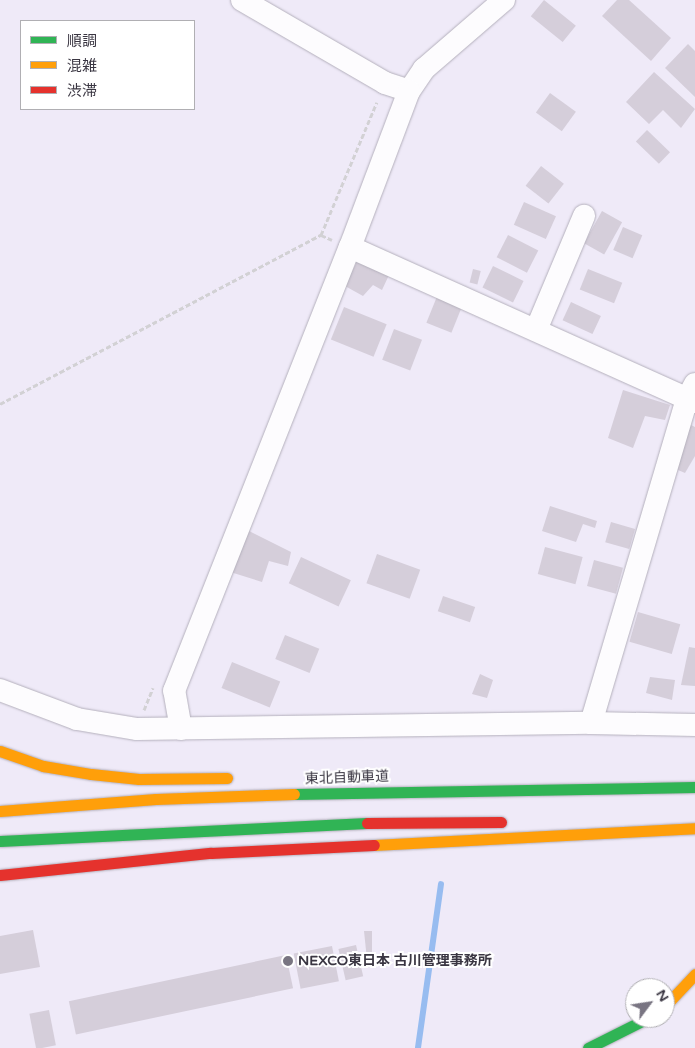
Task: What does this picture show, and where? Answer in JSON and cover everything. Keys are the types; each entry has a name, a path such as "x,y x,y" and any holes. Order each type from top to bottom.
{"highway":[{"path":"0,751 43,766 91,774 139,779 236,778"},
{"path":"353,780 460,789"},
{"name":"東北自動車道","path":"0,811 156,799 460,789 695,787"},
{"path":"0,840 420,820 518,822"},
{"path":"558,823 695,827"},
{"path":"0,875 211,853 695,827"},
{"path":"675,995 695,974"},
{"path":"588,1048 628,1028"}],"street":[{"path":"242,0 385,82 409,91"},
{"path":"181,729 174,691 350,247 409,91 424,69 504,0"},
{"path":"536,330 584,216"},
{"path":"350,247 536,330 692,395 591,723"},
{"path":"0,690 77,719 137,729 591,723 695,725"}],"path":[{"path":"0,404 321,235 385,82"}],"building":[{"path":"544,0 576,26 563,42 531,16"},
{"path":"617,0 629,0 671,38 651,61 602,16"},
{"path":"688,44 695,51 695,97 665,68"},
{"path":"654,72 695,109 681,128 663,110 649,124 626,102"},
{"path":"550,93 576,112 562,131 536,112"},
{"path":"647,130 670,152 659,164 636,142"},
{"path":"541,166 564,184 548,204 526,186"},
{"path":"524,202 556,216 546,239 514,225"},
{"path":"602,211 622,222 604,255 584,243"},
{"path":"623,227 642,235 633,258 613,250"},
{"path":"508,235 538,250 527,273 497,257"},
{"path":"358,259 389,275 382,290 373,285 363,296 345,286"},
{"path":"493,266 524,281 513,302 482,288"},
{"path":"473,269 481,271 477,285 470,283"},
{"path":"588,269 622,283 614,303 580,289"},
{"path":"438,294 463,304 451,333 426,323"},
{"path":"571,302 601,316 592,334 563,320"},
{"path":"344,307 387,324 374,357 331,339"},
{"path":"394,329 422,340 410,371 382,360"},
{"path":"623,390 670,405 665,420 645,416 633,448 608,438"},
{"path":"691,425 695,427 695,456 685,473 671,467"},
{"path":"550,506 597,521 595,528 583,524 576,542 542,531"},
{"path":"611,522 635,529 629,549 605,542"},
{"path":"245,529 291,552 288,566 269,561 262,582 227,571"},
{"path":"545,547 583,557 575,584 538,574"},
{"path":"377,554 420,570 410,599 366,583"},
{"path":"301,557 351,580 339,607 289,583"},
{"path":"594,560 623,568 616,594 587,586"},
{"path":"443,596 475,607 470,622 438,611"},
{"path":"638,612 680,624 672,654 629,642"},
{"path":"285,635 319,649 310,673 275,659"},
{"path":"689,647 695,648 695,686 681,685"},
{"path":"232,662 280,681 270,707 222,688"},
{"path":"480,674 493,680 487,698 472,694"},
{"path":"650,677 675,680 672,700 646,693"},
{"path":"33,930 40,967 0,974 0,936"},
{"path":"364,931 372,931 372,959 367,960"},
{"path":"356,945 363,976 346,980 338,949"},
{"path":"332,946 339,981 301,989 294,953"},
{"path":"286,955 293,988 76,1034 69,1001"},
{"path":"49,1010 56,1045 36,1048 29,1014"}],"waterway":[{"path":"418,1048 441,885"}],"traffic: fast":[{"path":"294,794 695,787"},
{"path":"0,841 367,823"},
{"path":"588,1048 628,1028"}],"traffic: slow":[{"path":"0,751 43,766 91,774 139,779 227,778"},
{"path":"0,811 156,799 294,794"},
{"path":"374,845 695,828"},
{"path":"675,995 695,974"}],"traffic: jam":[{"path":"367,823 501,822"},
{"path":"0,875 211,853 374,845"}],"place":[{"name":"NEXCO東日本 古川管理事務所","path":"288,961"}]}
